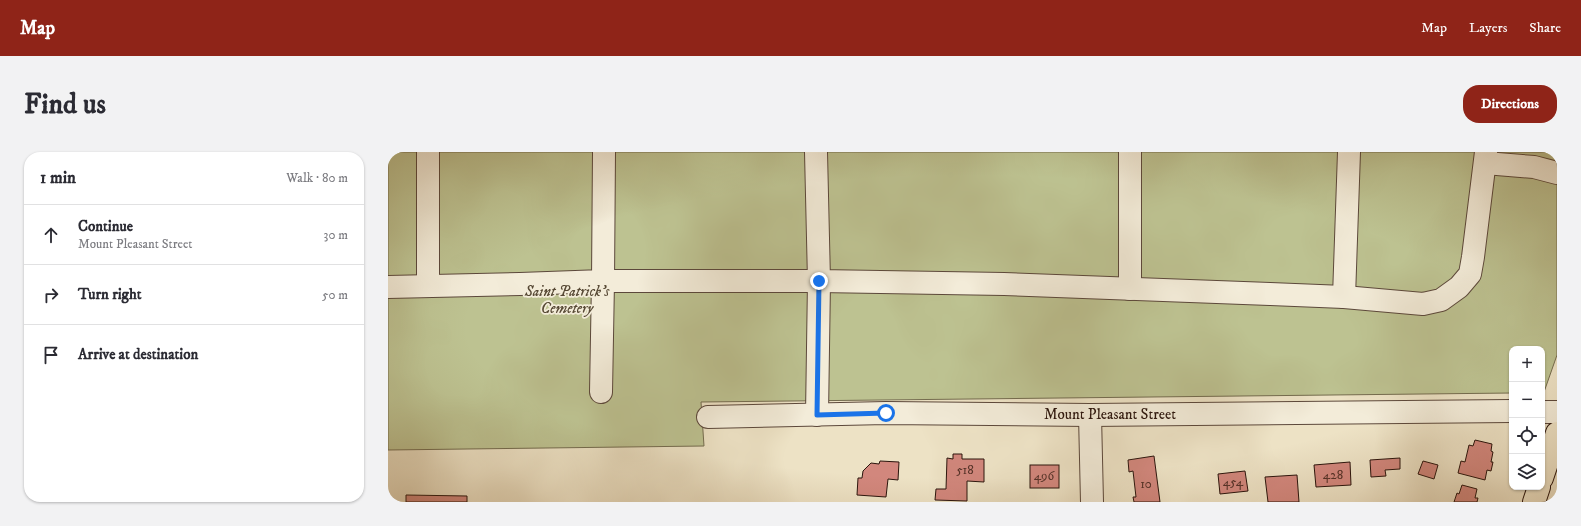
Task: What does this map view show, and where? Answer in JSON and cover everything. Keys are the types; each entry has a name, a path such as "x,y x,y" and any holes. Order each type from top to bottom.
{"main road":[{"path":"1545,469 1557,434"},
{"path":"1534,502 1538,490"}],"street":[{"path":"428,152 428,286"},
{"path":"601,392 604,152"},
{"path":"816,152 819,281 817,415"},
{"path":"1130,152 1130,289"},
{"path":"1344,297 1350,152"},
{"path":"388,287 603,281 819,281 1004,284 1344,297 1423,304 1441,300 1459,287 1470,274 1485,158 1535,159 1557,163"},
{"path":"1535,159 1557,173"},
{"name":"Mount Pleasant Street","path":"708,417 894,413 1090,415 1509,411"},
{"path":"1545,412 1557,412"},
{"path":"1090,415 1092,502"}],"green space":[{"name":"Saint Patrick's Cemetery","path":"388,152 1557,152 1557,355 1545,389 1545,346 1509,346 1509,393 701,402 704,446 388,450"}],"building":[{"path":"1475,440 1492,444 1491,451 1493,452 1491,462 1493,462 1491,471 1487,470 1485,480 1458,473 1461,461 1465,462 1469,445 1473,446"},
{"path":"953,454 962,454 962,459 984,459 984,482 967,481 967,501 935,500 936,489 946,489 947,458 953,459"},
{"path":"1154,456 1160,502 1134,502 1133,497 1136,497 1133,471 1129,472 1128,460"},
{"path":"1400,458 1400,469 1385,470 1386,476 1371,477 1370,460"},
{"path":"880,461 899,462 898,480 888,479 886,497 857,495 858,478 862,478 863,471 871,463 879,464"},
{"path":"1423,461 1438,465 1434,479 1418,474"},
{"path":"1350,462 1351,485 1316,487 1314,465"},
{"path":"1030,465 1059,465 1059,488 1030,488"},
{"path":"1245,471 1248,491 1220,494 1218,474"},
{"path":"1297,475 1299,502 1268,502 1265,477"},
{"path":"1462,485 1477,489 1475,498 1478,498 1477,502 1454,502"},
{"path":"406,495 467,496 467,502 406,502"}],"route":[{"path":"819,281 817,415 886,413"}]}
